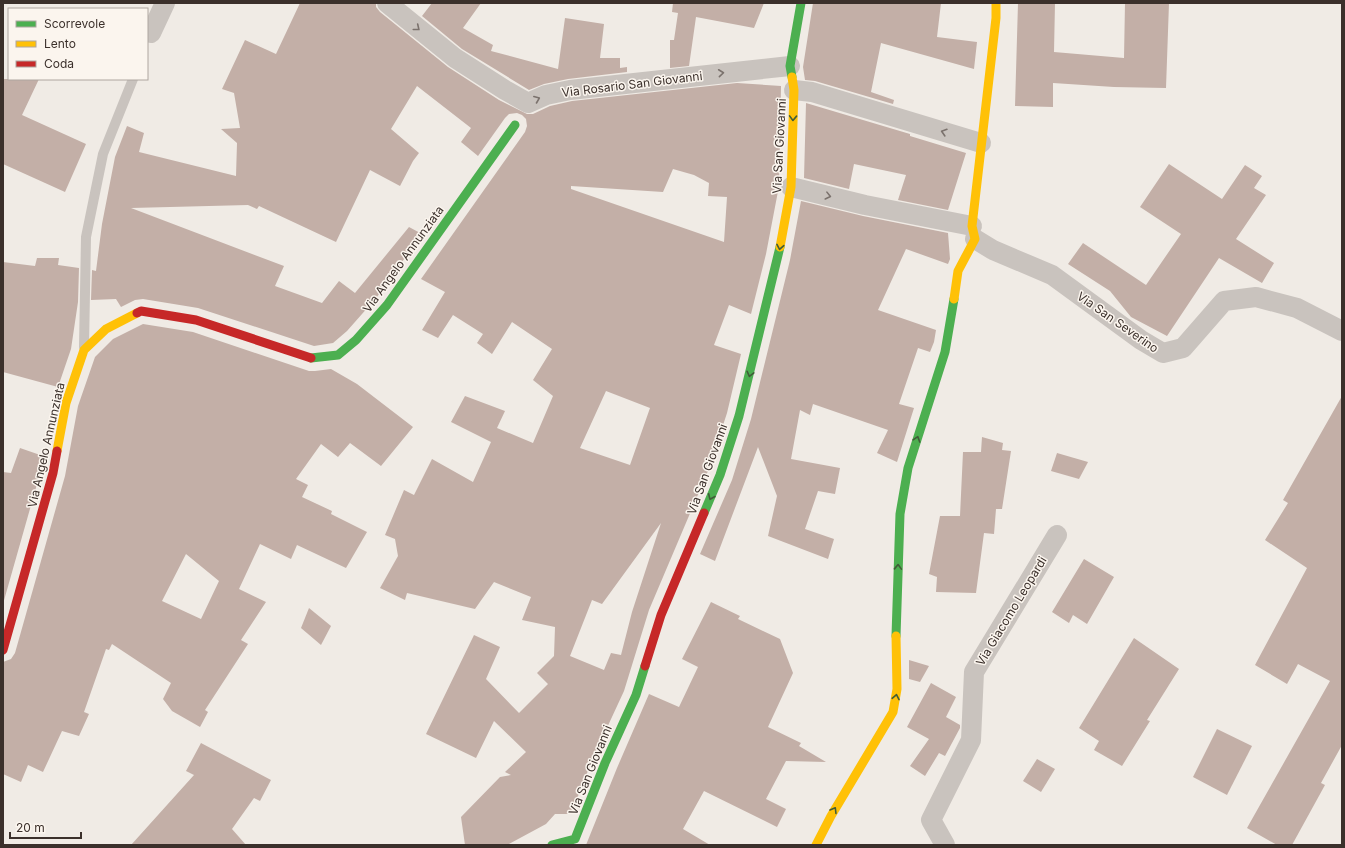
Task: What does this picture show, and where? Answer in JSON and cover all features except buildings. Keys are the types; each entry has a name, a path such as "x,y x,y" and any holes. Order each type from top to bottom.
{"street":[{"path":"151,33 166,3"},
{"name":"Via San Giovanni","path":"552,845 576,842 604,763 636,695 661,615 720,475 739,416 778,257 791,187 794,90 790,66 801,3"},
{"path":"816,845 831,816 893,712 897,689 896,648 900,514 908,468 945,352 958,271 973,232 981,144 996,18 996,3"},
{"name":"Via Rosario San Giovanni","path":"397,6 455,58 505,90 528,102 546,95 570,90 790,66"},
{"path":"794,90 812,92 981,144"},
{"name":"Via Angelo Annunziata","path":"3,650 53,473 66,403 84,350 106,329 141,311 196,320 313,359 338,355 356,340 387,305 515,125"},
{"path":"791,187 973,232"},
{"name":"Via San Severino","path":"973,232 993,250 1052,276 1140,340 1163,353 1183,348 1224,301 1256,298 1297,308 1342,331"},
{"name":"Via Giacomo Leopardi","path":"945,845 931,820 971,740 974,672 1057,534"}],"lane":[{"path":"84,350 86,237 103,154 133,80"}],"traffic: fast":[{"path":"792,77 790,66 801,3"},
{"path":"311,358 338,355 356,340 387,305 515,125"},
{"path":"704,513 720,475 739,416 780,247"},
{"path":"896,636 900,514 908,468 945,352 954,299"},
{"path":"552,845 575,839 605,763 636,695 645,666"}],"traffic: slow":[{"path":"954,299 958,271 975,239 972,226 996,18 996,3"},
{"path":"780,247 791,187 794,90 792,77"},
{"path":"57,451 66,403 84,350 106,329 137,313"},
{"path":"816,845 831,816 893,712 897,689 896,636"}],"traffic: jam":[{"path":"137,313 141,311 196,320 311,358"},
{"path":"3,650 53,473 57,451"},
{"path":"645,666 661,615 704,513"}]}
